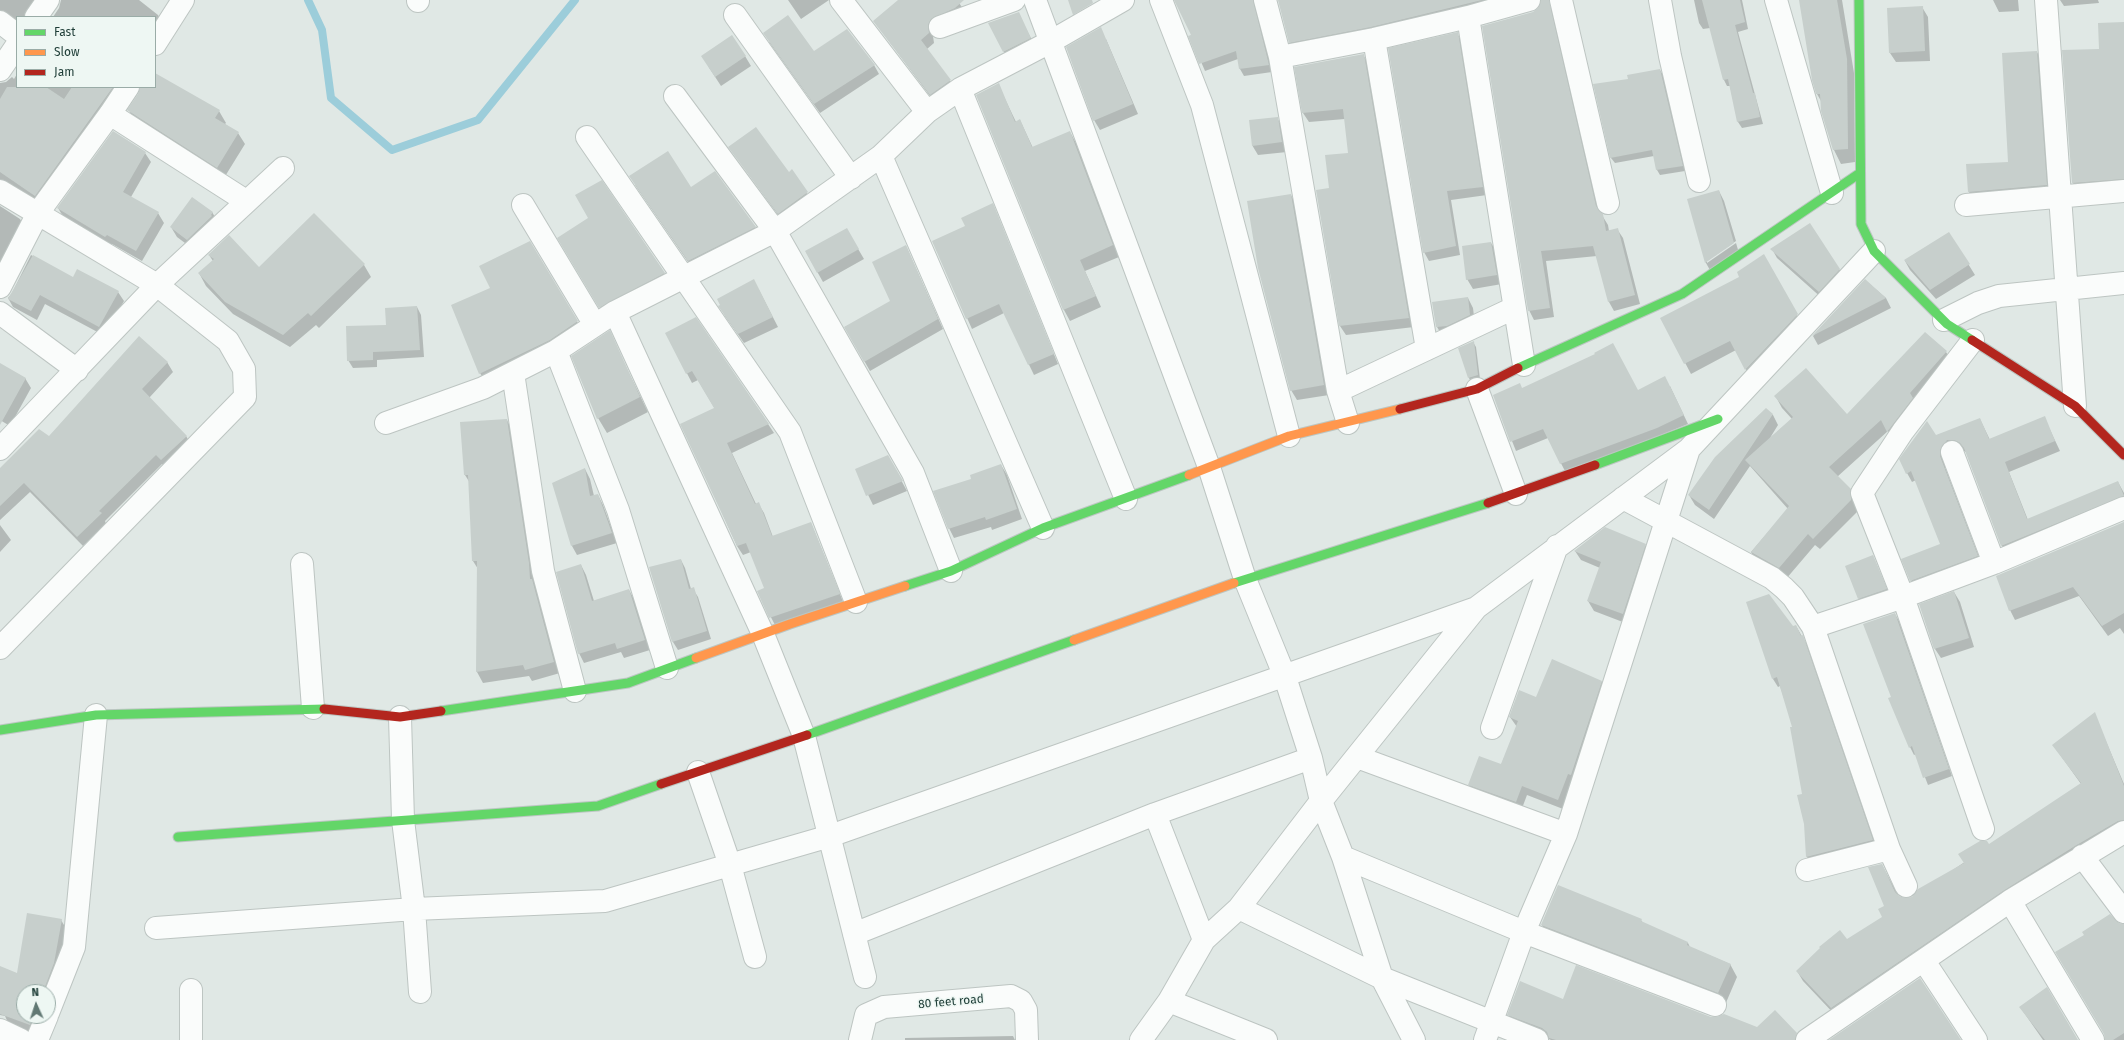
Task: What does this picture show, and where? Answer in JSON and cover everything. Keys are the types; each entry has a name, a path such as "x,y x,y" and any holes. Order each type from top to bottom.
{"street":[{"path":"37,16 48,0"},
{"path":"156,42 183,0"},
{"path":"841,0 927,112"},
{"path":"940,27 1014,0"},
{"path":"1035,0 1209,467 1245,579 1284,677 1311,758 1321,801 1343,856 1382,978 1414,1040"},
{"path":"386,423 483,388 556,351 615,312 775,231 881,156 927,112 960,89 1050,42 1123,0"},
{"path":"1161,0 1202,105 1289,436"},
{"path":"1265,0 1280,57 1338,391 1348,423"},
{"path":"1280,57 1374,39 1468,17 1529,0"},
{"path":"1561,0 1608,204"},
{"path":"1660,0 1670,56 1699,181"},
{"path":"1776,0 1832,193"},
{"path":"1859,0 1861,224 1874,251 1944,320 2075,406 2124,455"},
{"path":"2046,0 2075,406"},
{"path":"735,15 851,178"},
{"path":"1468,17 1524,365"},
{"path":"0,22 16,34"},
{"path":"1374,39 1427,349"},
{"path":"0,70 16,47"},
{"path":"0,287 38,213 127,88"},
{"path":"960,89 1126,499"},
{"path":"675,96 775,231 913,474 951,571"},
{"path":"110,114 246,201"},
{"path":"587,137 790,432 856,602"},
{"path":"881,156 1043,528"},
{"path":"0,449 157,285 283,168"},
{"path":"0,730 96,715 313,708 400,716 628,683 856,602 951,571 1043,528 1126,499 1289,436 1348,423 1477,389 1524,365 1682,294 1860,173"},
{"path":"0,191 157,285 228,341 244,369 245,397 0,648"},
{"path":"1966,205 2124,191"},
{"path":"523,205 595,325"},
{"path":"1141,1040 1169,1001 1204,940 1239,908 1321,801 1476,608 1557,546 1689,449 1874,251"},
{"path":"1944,320 1978,303 1999,296 2124,283"},
{"path":"1338,391 1514,308"},
{"path":"615,312 764,634 804,736 865,977"},
{"path":"0,313 77,370"},
{"path":"1973,340 1903,430 1862,493 1903,597 1983,829"},
{"path":"556,351 618,510 667,668"},
{"path":"513,373 543,571 575,691"},
{"path":"1477,389 1516,494"},
{"path":"178,837 598,806 804,736 1245,579 1516,494 1718,419"},
{"path":"1489,1032 1524,932 1566,834 1689,449"},
{"path":"1952,452 1994,562"},
{"path":"1622,498 1772,578 1789,592 1813,627 1889,849 1906,886"},
{"path":"1813,627 1903,597 1994,562 2124,508"},
{"path":"1492,728 1557,546"},
{"path":"302,564 313,708"},
{"path":"156,928 414,909 605,901 830,836 1476,608"},
{"path":"56,993 74,948 96,715"},
{"path":"400,716 403,820 414,909 420,992"},
{"path":"1357,757 1566,834"},
{"path":"854,934 1155,814 1311,758"},
{"path":"698,772 730,865 755,957"},
{"path":"1155,814 1204,940"},
{"path":"1807,1040 2010,902 2082,856 2124,832"},
{"path":"1807,870 1889,849"},
{"path":"1343,856 1524,932 1715,1005"},
{"path":"2082,856 2124,912"},
{"path":"2010,902 2094,1040"},
{"path":"1239,908 1489,1032 1537,1040"},
{"path":"1924,961 1976,1040"},
{"path":"191,990 191,1040"},
{"name":"80 feet road","path":"860,1040 866,1015 884,1008 1011,996 1021,1001 1026,1010 1026,1040"},
{"path":"1169,1001 1266,1040"},
{"path":"37,1040 44,1024"},
{"path":"0,1030 21,1040"}],"building":[{"path":"898,0 964,0 955,8 931,19 928,25 929,33 921,40 951,80 930,95 873,21"},
{"path":"1068,0 1092,0 1093,3 1073,15"},
{"path":"1174,0 1253,0 1269,65 1239,69 1236,51 1199,64 1188,36 1191,35"},
{"path":"1278,0 1482,0 1371,27 1289,43"},
{"path":"1541,0 1549,0 1596,206 1603,214 1606,231 1618,228 1635,295 1608,302 1593,246 1541,251 1550,308 1528,311 1482,26 1533,12 1538,8"},
{"path":"1702,0 1740,0 1745,22 1735,25 1753,93 1755,93 1760,117 1737,122 1728,79 1723,80"},
{"path":"1799,0 1837,0 1847,59 1848,149 1833,150 1821,111 1820,94 1816,94 1812,80"},
{"path":"1923,6 1925,51 1889,53 1887,8"},
{"path":"1019,12 1031,38 1003,52 988,23"},
{"path":"788,15 814,51 847,29 875,65 814,104 763,33"},
{"path":"2124,22 2124,179 2072,183 2062,50 2099,49 2098,23"},
{"path":"1101,27 1133,104 1093,121 1066,47"},
{"path":"1458,32 1483,187 1447,191 1456,246 1423,253 1388,48"},
{"path":"732,35 746,56 715,77 701,56"},
{"path":"2037,51 2047,185 1968,192 1966,164 2008,162 2002,53"},
{"path":"1364,54 1409,318 1339,326 1316,190 1329,188 1325,155 1348,153 1343,109 1302,113 1294,67"},
{"path":"1660,69 1683,166 1656,170 1652,150 1610,158 1593,84 1628,79 1627,75"},
{"path":"156,74 220,110 215,118 239,132 217,168 127,110 138,94 140,88 156,88"},
{"path":"999,83 1015,122 1020,119 1032,147 1070,131 1113,245 1080,260 1096,296 1063,310 976,95"},
{"path":"7,87 48,88 64,99 71,88 112,88 35,196 0,172 0,99"},
{"path":"1278,117 1282,142 1252,146 1249,120"},
{"path":"756,127 789,172 792,169 808,192 778,214 728,147"},
{"path":"113,131 146,152 123,192 159,212 136,251 107,235 105,237 57,208"},
{"path":"668,151 691,187 715,171 756,227 688,261 629,176"},
{"path":"602,180 665,273 599,308 557,238 588,218 575,195"},
{"path":"1719,190 1734,243 1705,263 1687,199"},
{"path":"1291,194 1324,385 1290,391 1258,268 1247,201"},
{"path":"192,197 213,212 211,215 212,216 187,240 170,227"},
{"path":"993,203 1054,354 1028,365 999,304 966,319 932,241 965,226 961,218"},
{"path":"314,213 365,264 311,316 308,313 283,335 225,302 198,273 214,259 208,255 229,235 259,267"},
{"path":"1810,223 1840,269 1819,292 1770,249"},
{"path":"847,228 859,249 817,273 805,251"},
{"path":"1949,232 1970,264 1930,290 1904,260"},
{"path":"530,241 578,321 550,340 479,374 451,305 490,288 479,266"},
{"path":"1491,242 1497,275 1466,280 1462,246"},
{"path":"906,245 938,319 864,362 844,327 890,301 872,262"},
{"path":"1764,254 1798,314 1745,370 1730,341 1684,364 1660,318 1739,277 1737,272"},
{"path":"33,255 73,277 77,269 119,291 99,327 40,295 31,311 8,299"},
{"path":"754,279 773,317 738,334 718,306 720,305 717,299"},
{"path":"1865,279 1886,298 1812,336"},
{"path":"1468,297 1470,315 1447,326 1436,327 1432,302"},
{"path":"417,306 420,350 373,352 373,360 347,361 346,326 386,325 385,308"},
{"path":"696,317 769,424 727,443 755,504 759,502 772,536 811,522 840,594 769,618 757,591 764,588 746,543 737,546 680,424 714,408 692,371 686,374 665,333"},
{"path":"610,330 640,397 597,419 571,356"},
{"path":"1925,332 1947,351 1910,393 1913,398 1887,432 1881,420 1829,467 1851,489 1851,500 1813,539 1808,534 1779,568 1751,552 1789,506 1745,460 1793,417 1774,396 1806,368 1847,414"},
{"path":"139,336 168,362 142,389 187,436 161,460 156,455 99,511 102,513 77,537 24,483 0,506 0,468 39,429 49,436"},
{"path":"1474,341 1478,375 1468,378 1458,348"},
{"path":"1613,343 1638,390 1665,376 1684,415 1657,428 1560,464 1543,429 1510,442 1493,395 1520,383 1522,388 1595,354 1594,353"},
{"path":"0,363 26,378 0,425"},
{"path":"1766,408 1773,414 1709,510 1688,495 1715,457"},
{"path":"2045,416 2055,441 2005,462 2027,519 2118,481 2124,496 2001,546 1964,448 1960,443 1954,440 1947,440 1940,450 1940,456 1978,556 1910,581 1901,559 1940,544 1911,471 1906,474 1899,459 1927,421 1936,435 1980,418 1989,439"},
{"path":"507,419 529,563 530,579 532,579 554,662 525,670 523,665 476,672 477,561 472,561 468,475 464,475 460,422"},
{"path":"888,455 903,481 866,496 855,469"},
{"path":"1001,464 1017,509 986,520 985,517 948,529 933,491 971,479 970,475"},
{"path":"585,468 590,496 598,494 612,533 571,546 552,483"},
{"path":"2124,522 2124,613 2102,626 2073,587 2009,611 1996,576"},
{"path":"1605,527 1646,544 1623,614 1587,601 1601,562 1574,551"},
{"path":"1873,555 1887,589 1858,599 1845,566"},
{"path":"681,559 689,589 694,587 707,631 672,642 649,567"},
{"path":"581,564 592,601 629,589 645,640 617,649 615,643 578,654 556,572"},
{"path":"1954,591 1969,638 1934,649 1919,604"},
{"path":"1769,594 1793,626 1796,625 1801,636 1803,635 1873,840 1806,857 1804,824 1797,795 1802,794 1790,727 1792,727 1777,677 1772,679 1746,602"},
{"path":"1895,613 1949,769 1923,778 1912,746 1909,748 1888,698 1891,697 1863,624"},
{"path":"1552,659 1602,681 1571,775 1568,774 1558,800 1522,786 1516,802 1468,785 1479,756 1501,764 1518,721 1509,717 1519,690 1536,697"},
{"path":"2095,712 2124,786 2124,820 2118,821 2075,846 2003,891 1831,1008 1796,971 1820,948 1819,947 1840,930 1847,939 1882,917 1878,909 1884,906 1868,867 1882,864 1895,892 1899,896 1905,898 1912,897 1918,889 1964,863 1958,854 1980,841 1987,841 1989,844 2081,783 2052,745"},
{"path":"1558,885 1642,919 1641,921 1688,942 1687,945 1731,964 1718,993 1541,925"},
{"path":"27,913 62,919 54,963 46,984 16,984 16,1020 0,1014 0,966 17,973"},
{"path":"2110,914 2119,923 2124,924 2124,1033 2113,1040 2105,1040 2104,1034 2055,952 2084,935 2082,932"},
{"path":"1576,965 1711,1017 1717,1017 1724,1014 1757,1027 1775,1010 1797,1033 1795,1040 1556,1040 1549,1038 1547,1032 1542,1028 1507,1015 1520,981 1563,999"},
{"path":"1920,978 1961,1040 1829,1040"},
{"path":"2047,987 2078,1040 2045,1040 2019,1007"}],"waterway":[{"path":"308,0 322,30 331,98 392,150 478,120 575,0"}],"traffic: fast":[{"path":"1859,0 1861,224 1874,251 1947,324 1972,340"},
{"path":"1518,368 1682,294 1860,173"},
{"path":"1595,465 1718,419"},
{"path":"905,586 951,571 1043,528 1189,475"},
{"path":"1234,583 1488,503"},
{"path":"807,735 1074,640"},
{"path":"441,711 628,683 696,658"},
{"path":"0,730 96,715 324,709"},
{"path":"178,837 598,806 661,784"}],"traffic: slow":[{"path":"1189,475 1289,436 1400,409"},
{"path":"1074,640 1234,583"},
{"path":"696,658 790,624 905,586"}],"traffic: jam":[{"path":"1972,340 2075,406 2124,455"},
{"path":"1400,409 1477,389 1518,368"},
{"path":"1488,503 1595,465"},
{"path":"324,709 400,717 441,711"},
{"path":"661,784 807,735"}]}
